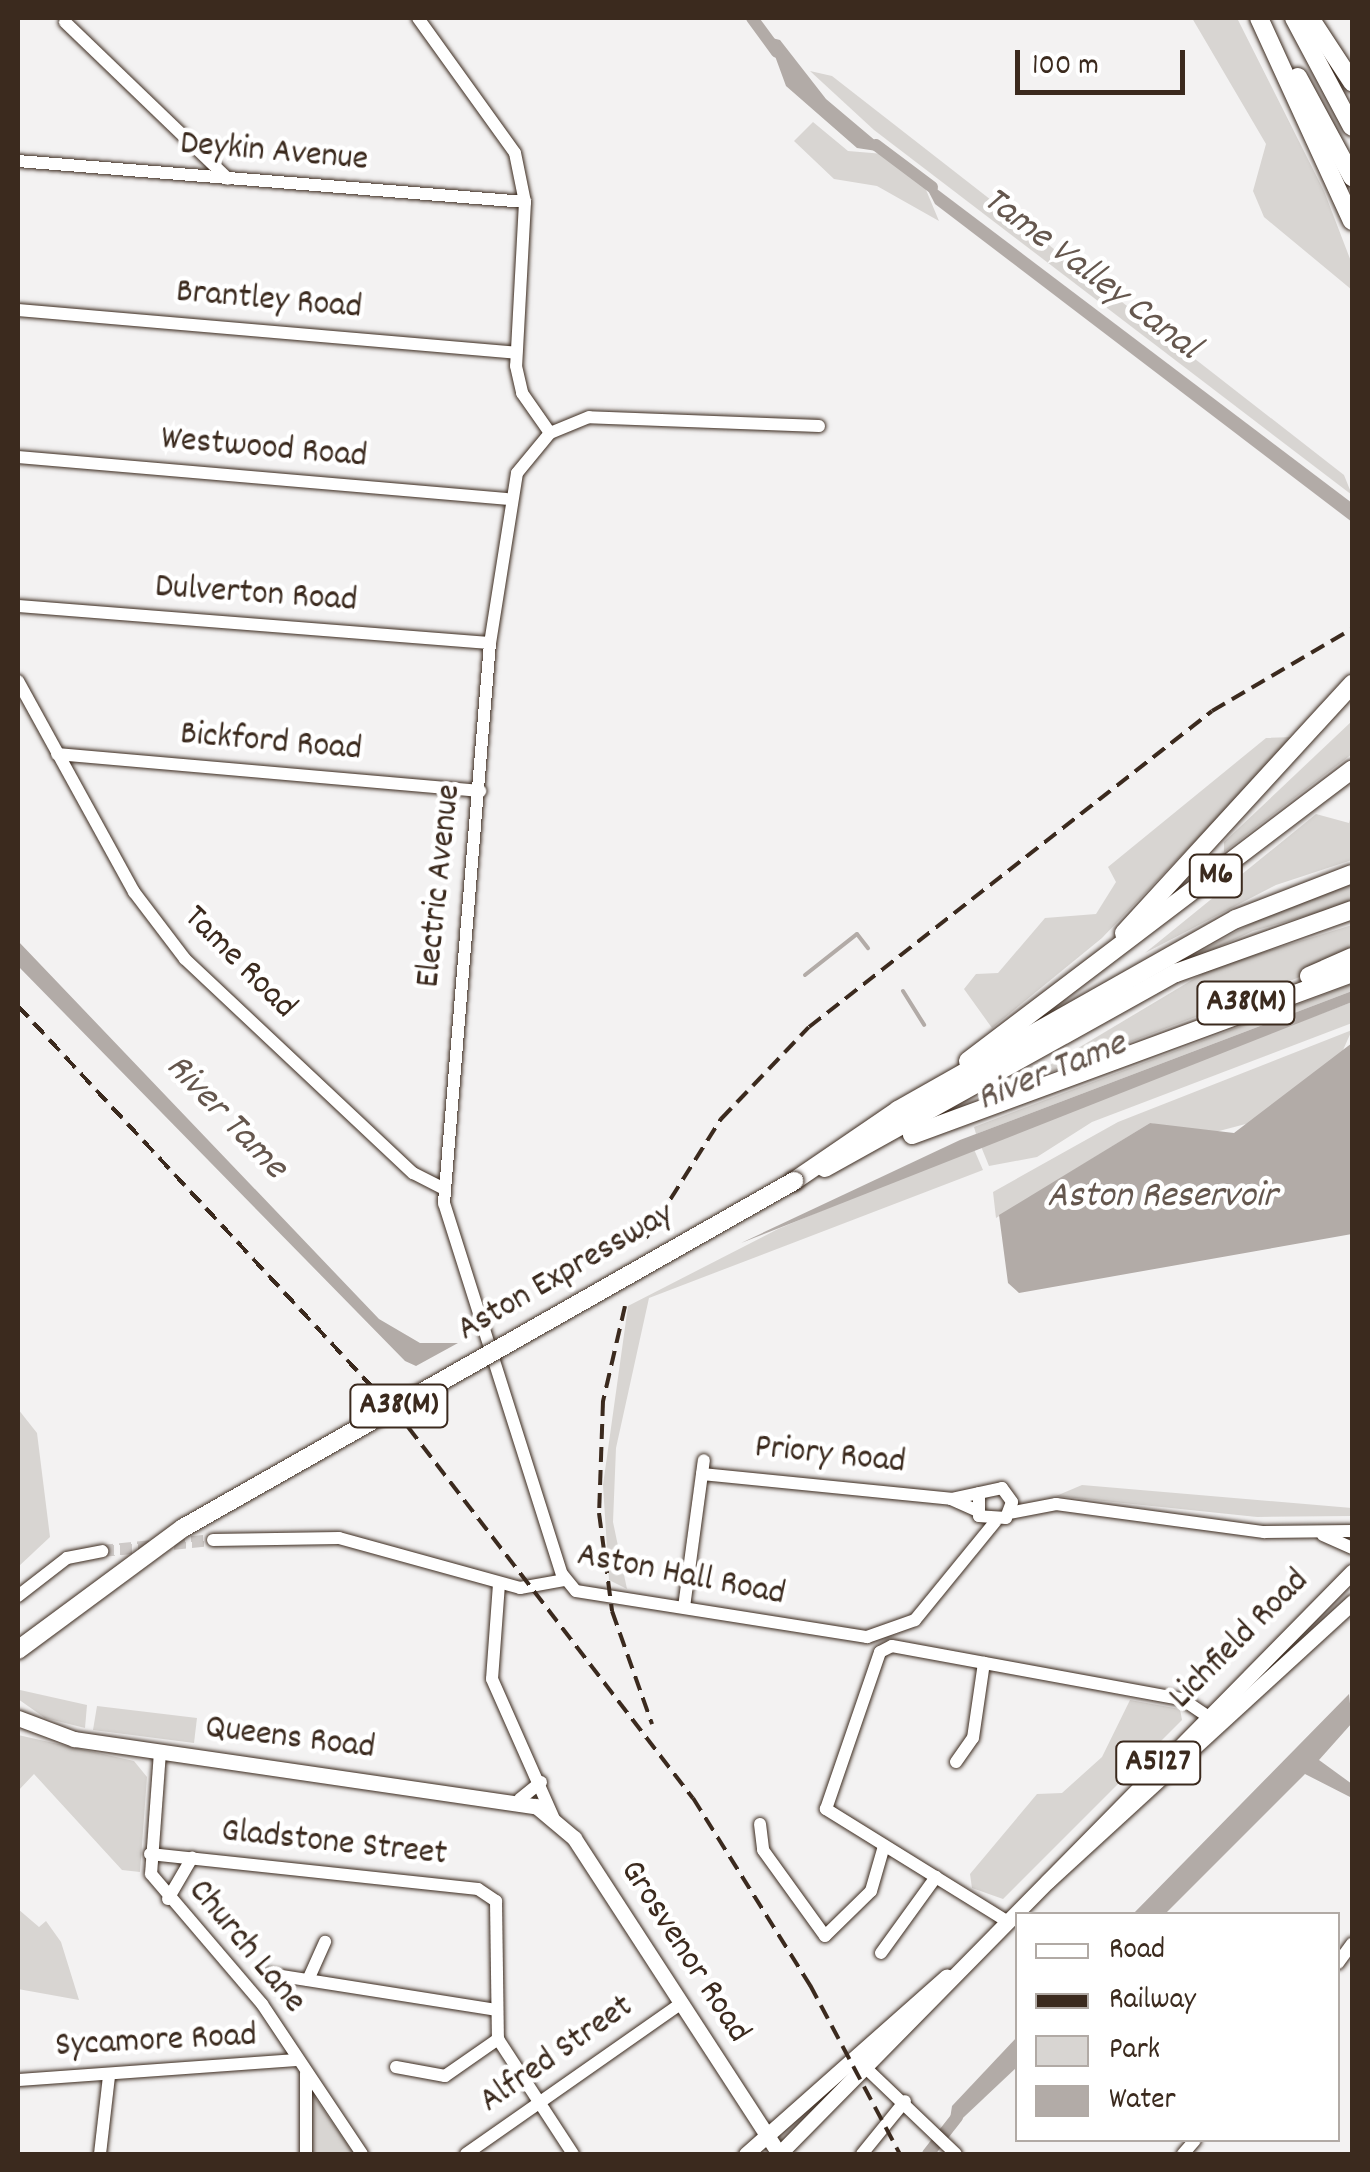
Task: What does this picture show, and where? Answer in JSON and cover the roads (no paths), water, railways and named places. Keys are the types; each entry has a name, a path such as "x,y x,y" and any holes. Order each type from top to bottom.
{"highway":[{"path":"1262,18 1342,170 1352,221"},
{"path":"1294,18 1352,127"},
{"path":"1310,18 1352,82"},
{"name":"M6","path":"898,1110 1033,1036 1078,980 1262,789 1352,684"},
{"name":"M6","path":"1078,980 1352,770"},
{"name":"Aston Expressway","path":"794,1181 862,1153 1033,1036 1248,913 1352,874"},
{"name":"Aston Expressway","path":"1033,1036 1222,950 1352,910"},
{"name":"A38(M)","path":"1138,1048 1352,958"},
{"name":"A38(M)","path":"862,1153 1138,1048 1352,973"},
{"name":"Aston Expressway","path":"18,1650 183,1528 794,1181 898,1110"}],"main road":[{"name":"Lichfield Road","path":"779,2154 868,2071 1005,1920 1213,1719 1352,1572"},
{"name":"Lichfield Road","path":"1213,1719 1352,1602"},
{"name":"Queens Road","path":"18,1718 74,1739 520,1799 554,1819"},
{"name":"Grosvenor Road","path":"554,1819 682,2004 779,2154"},
{"name":"Lichfield Road","path":"746,2154 987,1940"}],"street":[{"path":"418,18 509,135 524,202 516,353 522,393 550,433 589,417 819,426"},
{"path":"66,22 228,179"},
{"name":"Deykin Avenue","path":"18,161 524,202"},
{"name":"Brantley Road","path":"18,310 516,353"},
{"name":"Electric Avenue","path":"550,433 506,499 490,643 444,1189 565,1580"},
{"name":"Westwood Road","path":"18,457 506,499"},
{"name":"Dulverton Road","path":"18,606 490,643"},
{"name":"Tame Road","path":"18,681 134,892 185,959 413,1174 444,1189"},
{"name":"Bickford Road","path":"57,754 480,790"},
{"name":"Priory Road","path":"684,1608 703,1467 951,1498 979,1493"},
{"name":"Aston Hall Road","path":"979,1493 996,1486 1032,1505 1320,1533 1352,1531"},
{"path":"979,1493 983,1539"},
{"path":"1009,1514 1010,1496"},
{"name":"Priory Road","path":"951,1498 978,1513"},
{"name":"Aston Hall Road","path":"213,1540 370,1541 499,1584 565,1580 581,1594 841,1637 884,1634 932,1605 995,1522 1032,1505"},
{"path":"978,1513 995,1522"},
{"name":"Aston Hall Road","path":"1320,1533 1352,1548"},
{"path":"18,1596 67,1558 102,1551"},
{"name":"Grosvenor Road","path":"499,1584 492,1679 542,1782 554,1819"},
{"path":"1005,1920 884,1846 826,1803 880,1652 892,1646 1182,1699 1213,1719"},
{"path":"956,1762 973,1738 984,1663"},
{"name":"Church Lane","path":"160,1752 150,1854 168,1899 262,2004 362,2154"},
{"path":"520,1799 542,1782"},
{"path":"760,1824 763,1850 825,1936 871,1891 884,1846"},
{"name":"Gladstone Street","path":"150,1854 478,1889 499,1913 491,2009"},
{"path":"168,1899 192,1858"},
{"path":"880,1953 936,1877"},
{"path":"308,1980 325,1942"},
{"path":"269,1974 491,2009 498,2039 573,2154"},
{"name":"Alfred Street","path":"466,2154 682,2004"},
{"path":"396,2067 446,2076 498,2039"},
{"name":"Sycamore Road","path":"18,2080 297,2060"},
{"path":"868,2071 905,2101 953,2152"},
{"path":"306,2073 306,2154"},
{"path":"100,2154 109,2076"},
{"path":"862,2154 905,2101"}],"water":[{"path":"768,37 780,40 826,99 890,153 857,148 786,86"},
{"path":"921,177 1352,503 1352,522 935,204"},
{"path":"18,941 379,1319 420,1343 458,1343 416,1366 405,1361 18,966"},
{"path":"1352,991 1352,1002 741,1243 960,1140"},
{"name":"Aston Reservoir","path":"1352,1043 1352,1234 1019,1293 1008,1283 999,1215 1150,1123 1234,1133"},
{"path":"1349,1694 1352,1723 1319,1760 1352,1784 1352,1798 1305,1774 1167,1912 1135,1912"},
{"path":"1015,2039 1015,2069 948,2132 952,2106"}],"waterway":[{"name":"Tame Valley Canal","path":"752,18 777,52"},
{"name":"Tame Valley Canal","path":"876,145 932,187"},
{"path":"805,975 857,934 868,948"},
{"path":"903,991 924,1025"},
{"path":"928,2154 957,2117"}],"tunnel":[{"path":"102,1551 213,1540"}],"railway":[{"path":"646,1238 721,1119 809,1027 1212,711 1352,629"},
{"path":"18,1006 374,1389"},
{"path":"625,1306 603,1401 599,1513 612,1611 652,1724"},
{"path":"408,1427 693,1798 810,1985 900,2154"}],"water label":[{"name":"River Tame","path":"1052,1073"},
{"name":"River Tame","path":"225,1118"}]}
